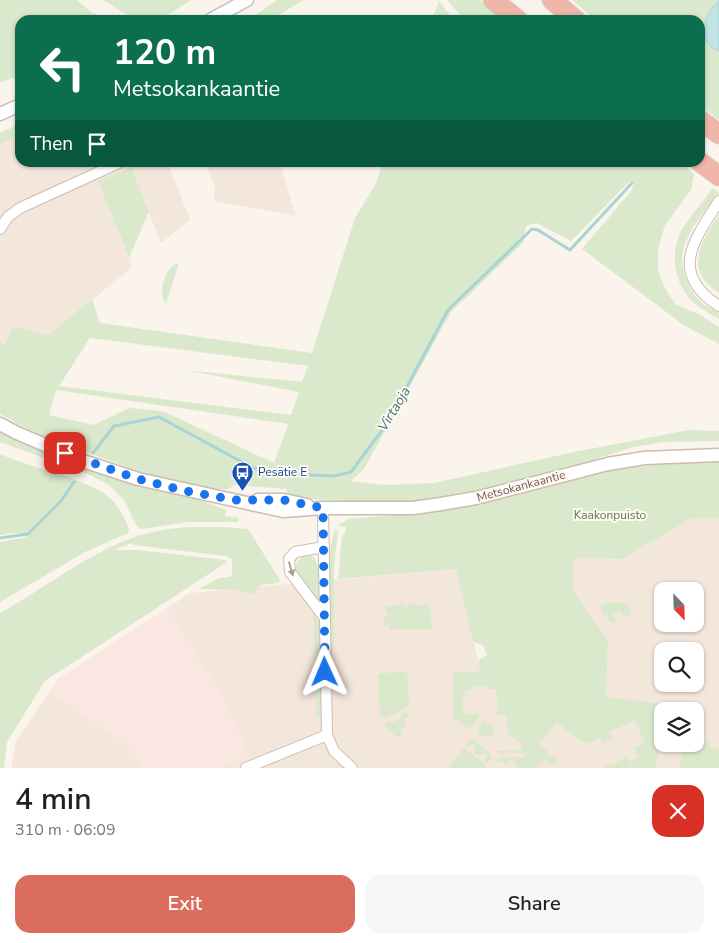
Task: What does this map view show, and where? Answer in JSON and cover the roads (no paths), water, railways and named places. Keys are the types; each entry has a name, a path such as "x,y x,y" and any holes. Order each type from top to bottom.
{"highway":[{"path":"493,0 512,15"},
{"path":"552,0 570,15"},
{"path":"705,124 719,134"}],"street":[{"path":"219,15 247,0"},
{"path":"0,114 15,107"},
{"path":"0,229 8,217 20,208 109,167"},
{"path":"719,202 695,239 689,263 695,283 708,299 719,306"},
{"name":"Metsokankaantie","path":"0,424 80,460 138,479 235,500 284,500 323,508 384,509 441,504 476,498 608,464 644,458 719,455"},
{"path":"323,508 327,735 334,751 352,768"},
{"path":"324,547 295,552 289,560 290,572 324,617"},
{"path":"246,768 327,735"}],"water":[{"path":"719,1 719,51 707,42 705,35 706,20 713,6"}],"waterway":[{"name":"Virtaoja","path":"93,453 114,426 159,417 253,468 288,474 334,476 351,472 388,422 448,310 532,229 538,230 570,250 632,183"},
{"name":"Virtaoja","path":"0,538 28,534 61,501 74,482"}],"place":[{"name":"Pesätie E","path":"242,491"}],"park label":[{"name":"Kaakonpuisto","path":"610,515"}]}
